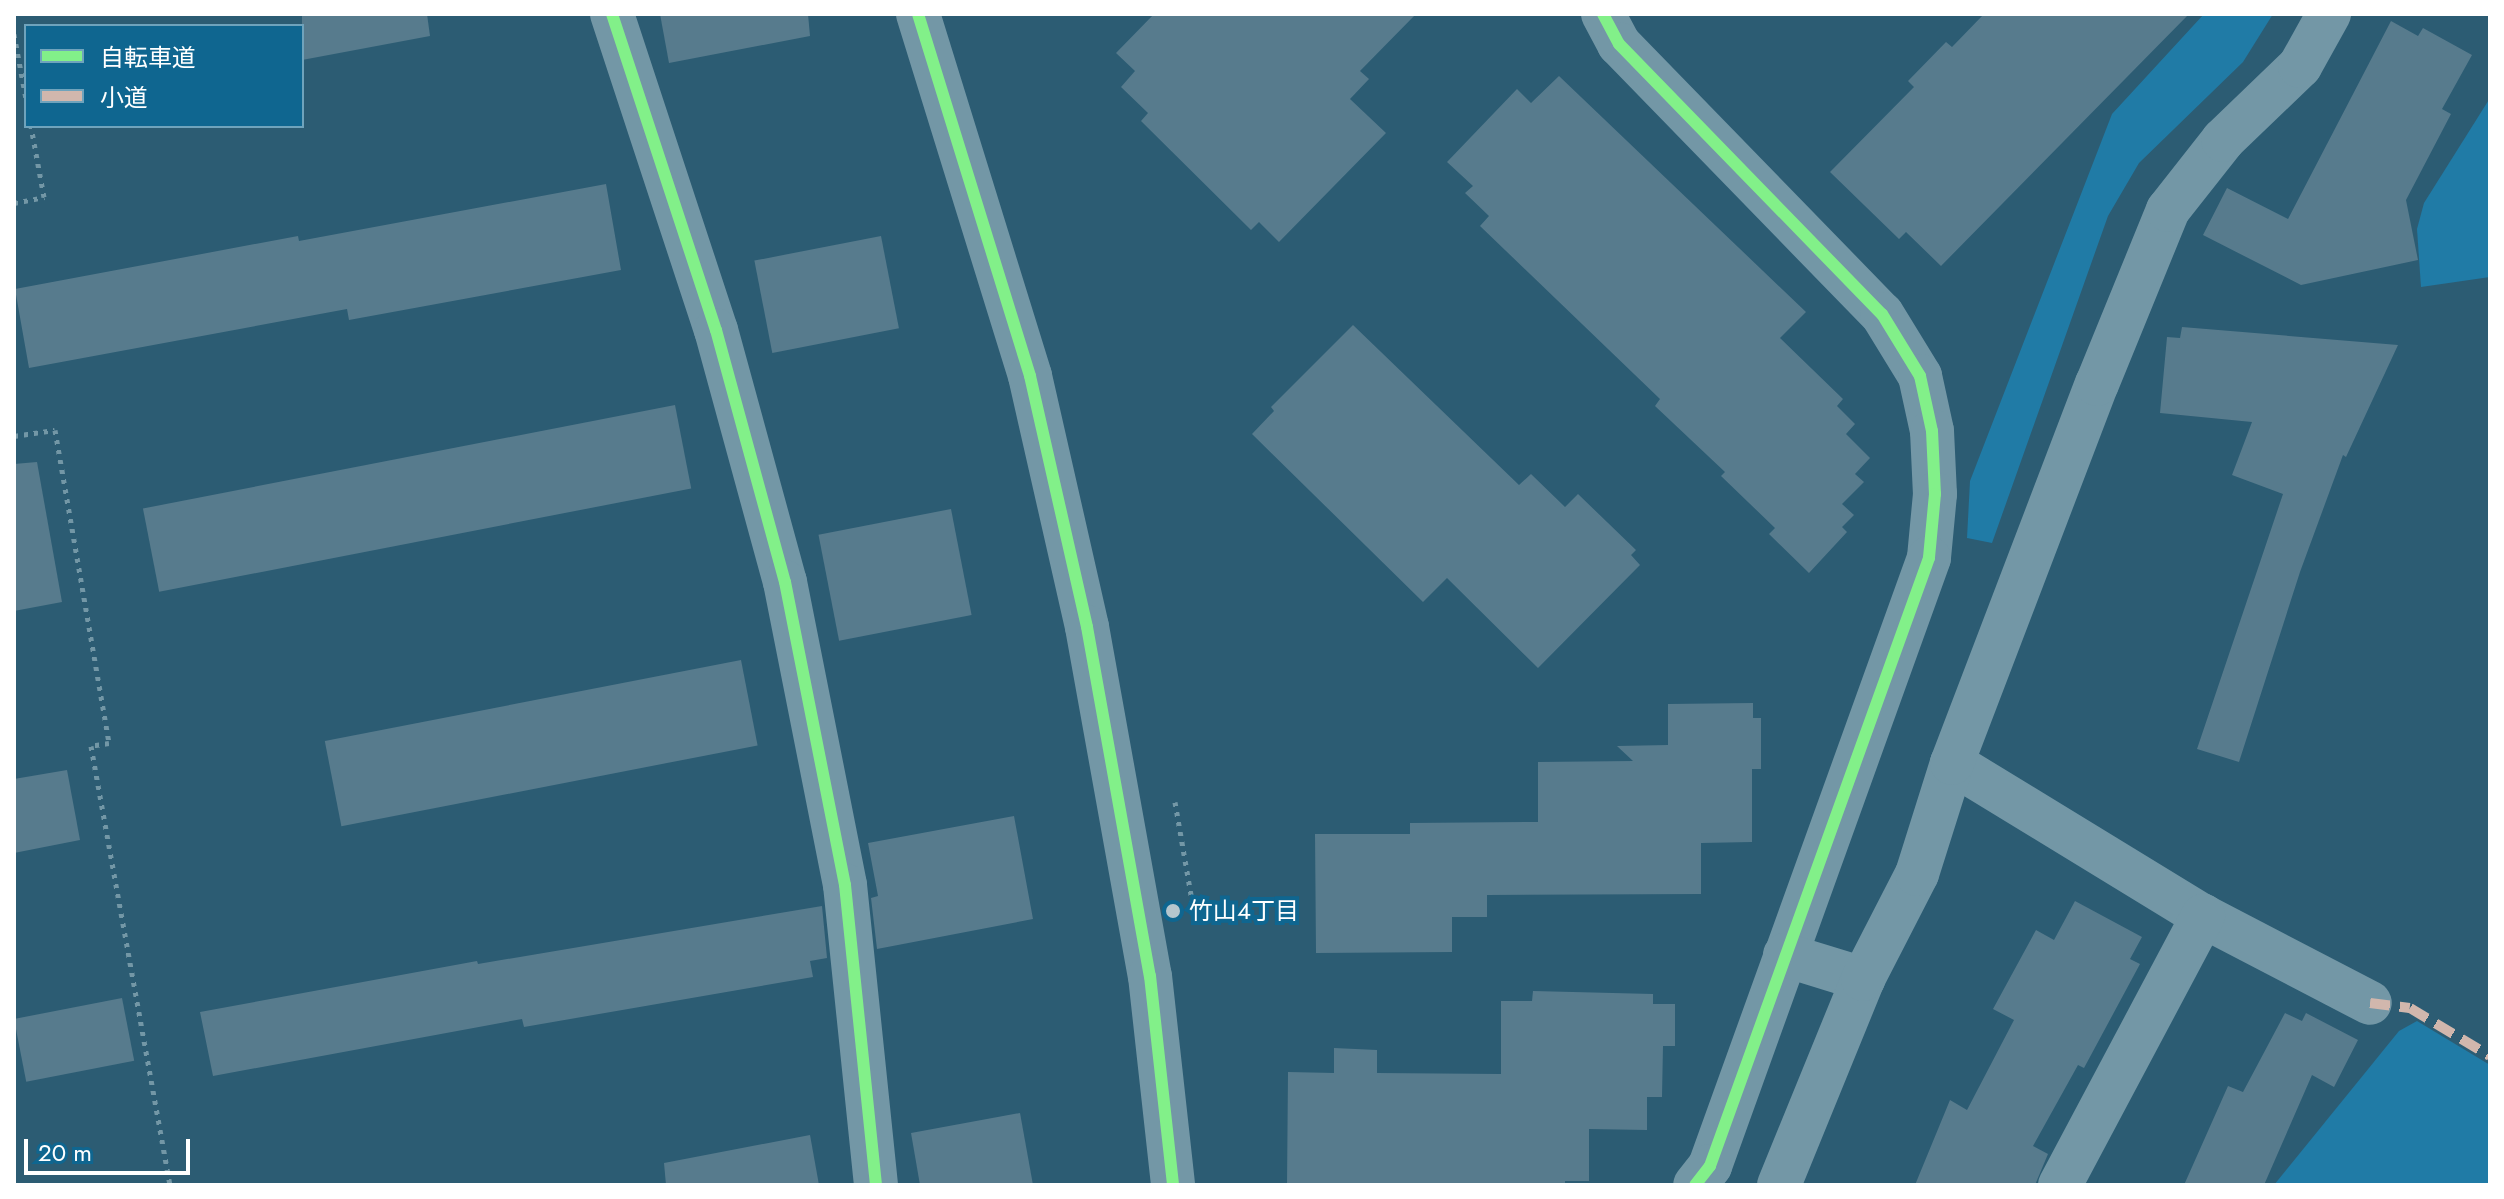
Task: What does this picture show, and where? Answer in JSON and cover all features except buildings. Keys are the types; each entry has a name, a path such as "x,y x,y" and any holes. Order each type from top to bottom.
{"street":[{"path":"612,14 716,330 785,582 845,885 876,1185"},
{"path":"918,14 1030,376 1087,627 1150,976 1173,1185"},
{"path":"1603,14 1619,44 1882,314 1920,376 1932,431 1935,494 1929,558 1710,1166 1695,1185"},
{"path":"1779,1185 1863,979 1917,874 1952,763 2097,384 2168,210 2223,140 2300,66 2329,14"},
{"path":"1952,763 2203,916 2370,1003"},
{"path":"2060,1185 2203,916"},
{"path":"1785,955 1863,979"}],"path":[{"path":"14,34 24,88"},
{"path":"14,203 44,197 31,128"},
{"path":"14,436 55,430 109,743 91,746 170,1185"}],"shaded area":[{"path":"2204,14 2273,14 2243,62 2139,163 2108,216 1992,543 1967,538 1970,481 2112,114"},
{"path":"2490,98 2490,277 2421,287 2417,229 2424,203"},
{"path":"2417,1021 2490,1065 2490,1185 2274,1185 2399,1031"}],"marked path":[{"path":"2370,1003 2410,1008 2490,1056"}],"cycle path":[{"path":"612,14 716,330 785,582 845,885 876,1185"},
{"path":"918,14 1030,376 1087,627 1150,976 1173,1185"},
{"path":"1603,14 1619,44 1882,314 1920,376 1932,431 1935,494 1929,558 1710,1166 1695,1185"}],"place":[{"name":"竹山4丁目","path":"1173,911"}]}
